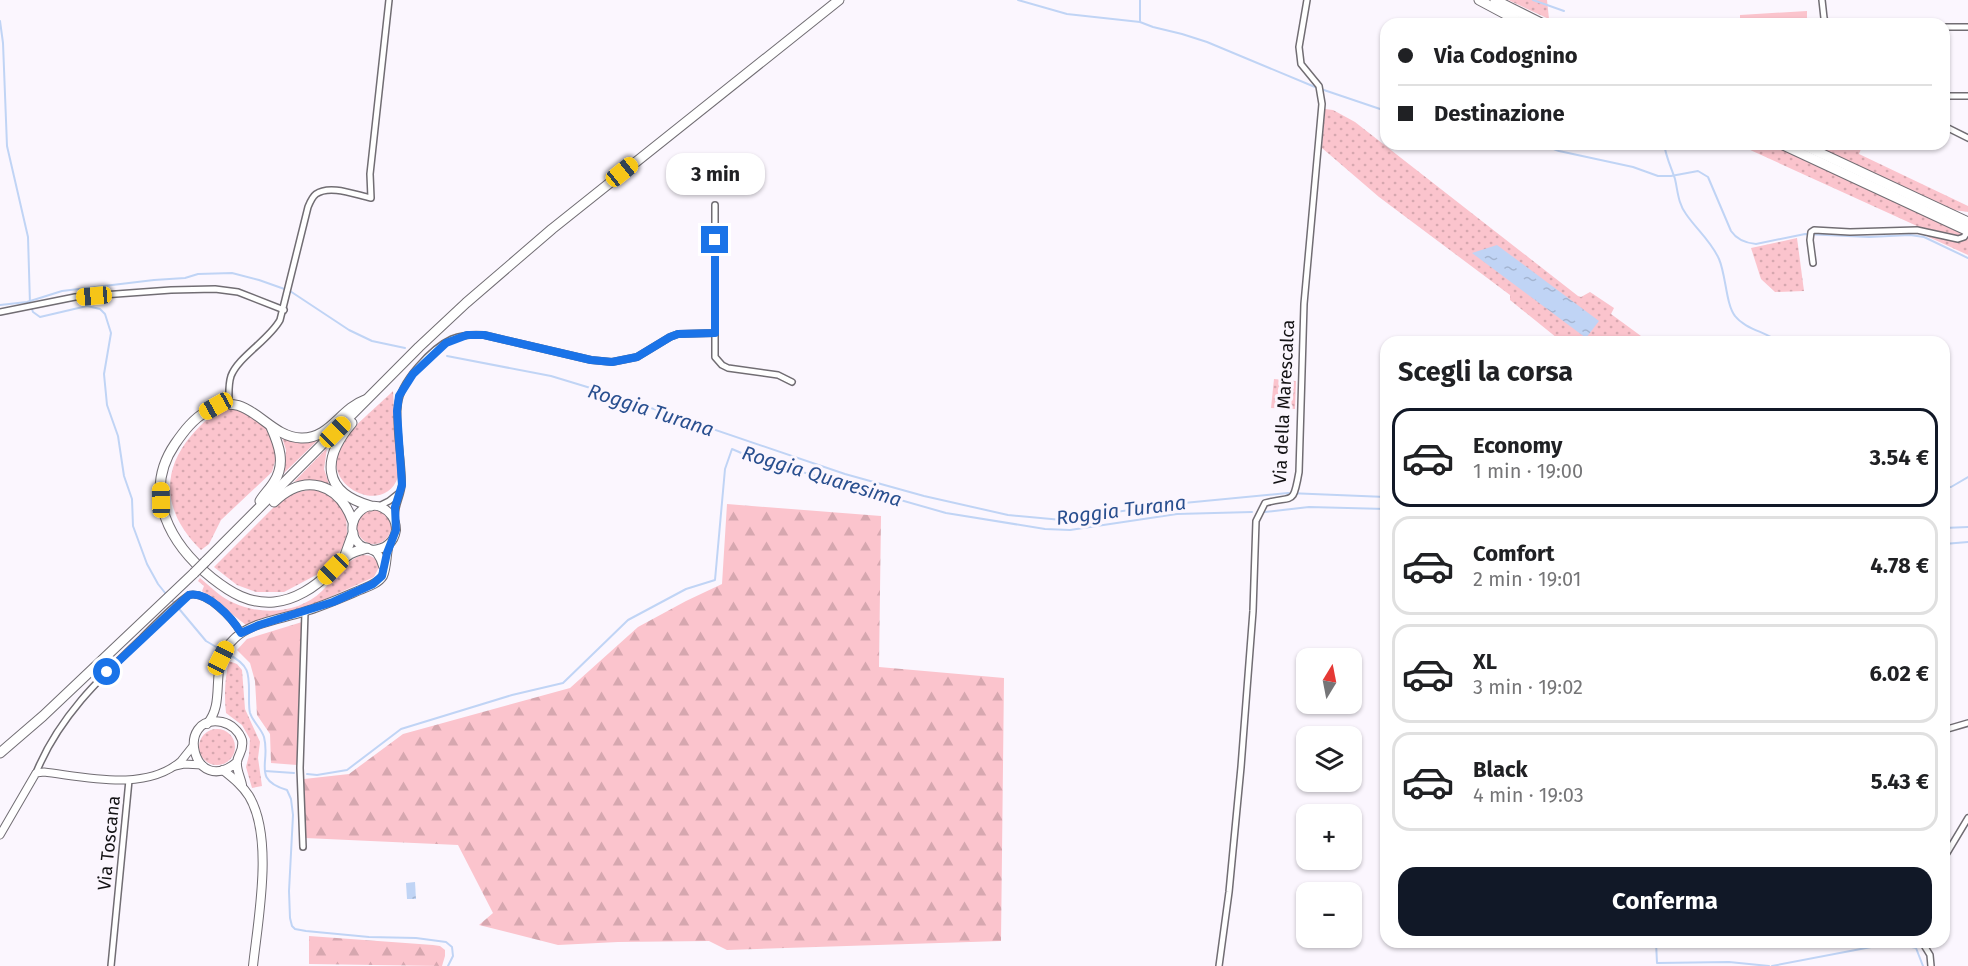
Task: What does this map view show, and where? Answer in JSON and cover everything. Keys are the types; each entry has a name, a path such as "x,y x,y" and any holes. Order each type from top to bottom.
{"main road":[{"path":"0,753 165,609 180,587 466,303 545,234 839,0"},
{"path":"1479,0 1513,18"},
{"path":"1495,0 1531,18"},
{"path":"1794,150 1968,231"},
{"path":"1815,150 1968,222"},
{"path":"1955,216 1968,216"},
{"path":"254,513 270,506 286,490 299,486 321,486 334,492 343,501 353,522 353,533 344,558 321,581 307,591 290,599 274,602 246,599 231,593 194,561 175,537 165,518 160,484 171,450 191,423 216,406 229,405 251,410 279,432 301,438 315,436 327,430 354,404 368,399"},
{"path":"217,700 226,723 238,732 242,740 241,755 237,762 223,770 216,771 202,765 197,760 193,746 197,732 214,713 217,700 217,676 221,658 228,645 241,633 259,625 305,612 380,580 389,544 396,530 395,519 388,510 354,501 337,487 331,470 331,460 340,437 362,411 368,399"},
{"path":"254,513 261,498 275,482 280,463 281,453 270,425"},
{"path":"353,522 359,512 374,506"},
{"path":"353,533 361,545 380,558 384,570"},
{"path":"344,558 370,549 384,548 389,544"},
{"path":"207,723 226,723"},
{"path":"237,762 242,786"},
{"path":"223,770 242,786 251,799 263,846 253,966"}],"street":[{"path":"229,405 229,387 235,368 274,330 284,310 308,207 314,195 323,190 341,191 371,198 370,174 389,0"},
{"name":"Via della Marescalca","path":"1219,966 1229,892 1241,767 1253,611 1256,521 1265,503 1289,500 1295,493 1300,453 1304,304 1322,104 1320,88 1301,64 1299,47 1307,0"},
{"path":"1823,0 1825,18"},
{"path":"1950,27 1968,27"},
{"path":"1950,96 1968,96"},
{"path":"1950,129 1968,138"},
{"path":"715,205 715,357 722,365 778,375 792,382"},
{"path":"1813,263 1810,234 1814,230 1850,232 1917,230 1958,240 1968,231"},
{"path":"0,312 75,297 215,289 238,292 284,310"},
{"path":"395,519 395,507 402,485 397,411 399,396 413,374 439,348 452,340 467,335 484,335 591,360 612,362 637,357 678,334 715,333"},
{"path":"374,506 389,501 400,491"},
{"path":"0,835 36,774 62,722 165,609 192,594 202,597 229,616 241,633"},
{"path":"303,847 300,768 305,612"},
{"path":"1950,728 1968,723"},
{"path":"172,767 182,760 193,746"},
{"path":"129,780 147,777 184,764 202,765"},
{"name":"Via Toscana","path":"36,774 44,772 129,780 111,966"},
{"path":"1950,848 1968,818"},
{"path":"1926,948 1930,955 1931,966"}],"green space":[{"path":"1508,0 1547,0 1549,18"},
{"path":"1807,11 1807,18 1740,18 1740,15"},
{"path":"1325,109 1333,110 1355,122 1380,142 1380,150 1391,150 1578,296 1581,297 1590,292 1614,308 1611,314 1641,336 1555,336 1510,300 1510,295 1379,197 1322,148"},
{"path":"1750,150 1783,150 1968,236 1968,255 1922,234 1917,226"},
{"path":"1825,150 1861,150 1859,154 1968,206 1968,212 1954,210"},
{"path":"1797,238 1804,291 1775,292 1761,279 1751,248"},
{"path":"1274,379 1296,381 1295,409 1271,408"},
{"path":"393,391 398,477 391,489 380,495 368,496 356,492 346,484 338,473 336,460 344,439"},
{"path":"232,408 265,425 277,454 272,472 221,520 209,544 201,550 180,523 170,495 170,480 174,465 191,436 209,418"},
{"path":"282,437 302,441 321,437 284,473 286,450"},
{"path":"327,448 324,469 329,484 312,480 294,482"},
{"path":"314,489 339,501 346,514 347,534 342,549 318,574 284,592 256,592 237,585 214,567 287,494"},
{"path":"727,504 881,516 879,667 1004,678 1001,941 727,950 709,941 558,945 479,925 493,913 458,845 305,838 304,779 349,774 403,734 570,688 638,627 722,584"},
{"path":"374,510 386,515 391,527 386,539 374,544 362,539 357,527 362,515"},
{"path":"363,555 371,556 377,561 379,567 374,577 319,602 246,625 202,591 204,586 198,581 200,578 225,598 245,607 256,610 280,610 303,604 313,598 346,565"},
{"path":"302,622 297,765 271,763 270,734 257,715 255,681 250,663 237,650 247,639"},
{"path":"229,661 237,664 242,670 245,709 260,742 258,758 262,786 252,788 246,767 250,739 242,725 226,713 225,686"},
{"path":"217,729 230,734 235,747 230,760 217,765 204,760 199,747 204,734"},
{"path":"309,936 440,946 445,950 445,956 442,966 309,964"}],"water":[{"path":"1497,245 1599,321 1588,336 1583,336 1472,253"},
{"path":"415,882 416,899 407,899 406,883"}],"waterway":[{"path":"1018,0 1067,14 1140,22 1182,34 1207,42 1315,87 1380,109"},
{"path":"1140,0 1140,21"},
{"path":"1533,0 1564,11"},
{"path":"0,21 7,146 28,237 30,304 33,312 40,317 87,306 100,309 105,314 111,333 104,374 107,405 118,436 124,476 132,499 133,526 147,564 166,594"},
{"path":"1556,150 1633,167 1658,176 1698,171 1708,177 1733,234 1748,243 1756,244 1805,234 1869,237 1910,235 1924,237 1968,258"},
{"path":"1665,150 1681,206 1719,259 1732,311 1744,324 1768,336"},
{"name":"Roggia Turana","path":"0,305 27,302 62,291 185,278 198,274 232,273 290,291 349,330 372,341 405,348"},
{"name":"Roggia Turana","path":"447,356 551,376 845,474 924,496 1008,515 1062,520 1163,505 1288,493 1380,497"},
{"name":"Roggia Quaresima","path":"307,774 317,775 347,770 401,729 512,695 563,683 628,620 686,589 715,580 725,469 732,449 753,458 946,513 1045,529 1070,530 1177,514 1252,512"},
{"path":"1950,487 1968,477"},
{"name":"Roggia Quaresima","path":"1265,512 1309,507 1380,509"},
{"path":"1950,528 1968,527"},
{"name":"Roggia Turana","path":"1950,544 1968,542"},
{"path":"170,598 206,641 223,651"},
{"path":"228,654 236,658 247,672 250,713 264,737 266,746 266,775 269,781 287,790 291,799 293,815 289,891 292,926 295,929 306,931 446,942 452,947 453,956 448,966"},
{"name":"Roggia Quaresima","path":"265,771 294,773"},
{"path":"1656,948 1657,963 1729,962 1769,966"},
{"path":"1772,966 1866,948"},
{"path":"1916,948 1923,966"}],"route":[{"path":"107,672 189,595 196,594 216,606 233,621 241,633 259,625 333,602 380,580 384,573 389,544 395,535 395,507 402,485 399,396 413,374 439,348 467,335 489,336 591,360 612,362 637,357 678,334 715,333 715,240"}]}
